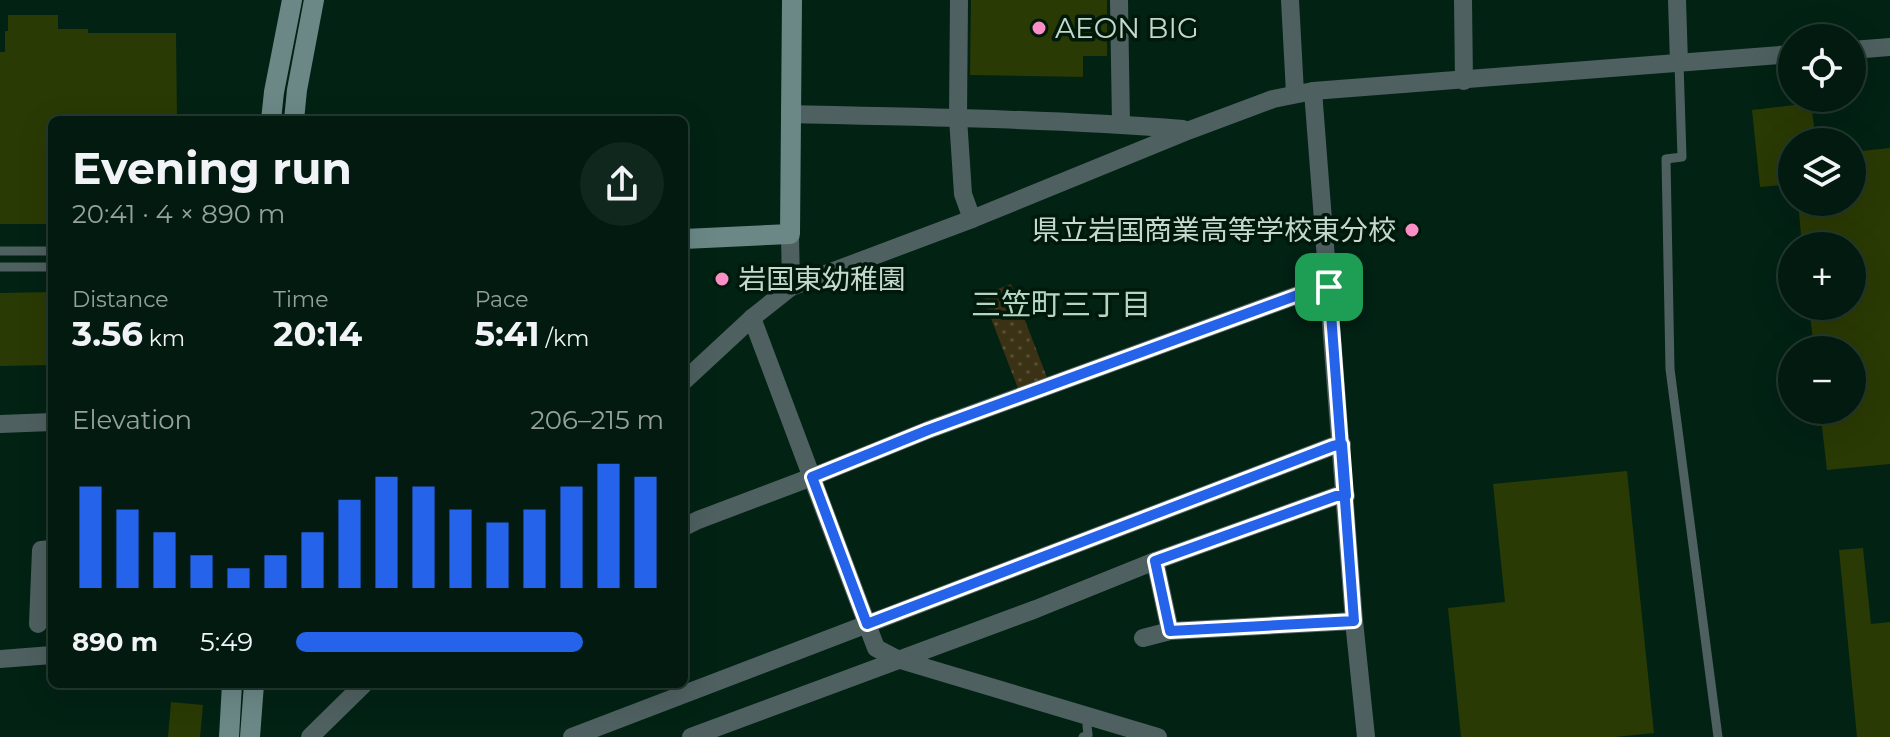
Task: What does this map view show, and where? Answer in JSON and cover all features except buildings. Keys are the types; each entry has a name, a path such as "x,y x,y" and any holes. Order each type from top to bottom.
{"main road":[{"path":"271,116 292,0"},
{"path":"294,116 314,0"},
{"path":"688,239 790,234 792,0"},
{"path":"229,737 232,688"},
{"path":"250,737 254,688"}],"street":[{"path":"959,0 958,118 963,194 972,219"},
{"path":"1119,0 1121,124"},
{"path":"1290,0 1329,287 1354,621 1366,737"},
{"path":"1463,0 1464,81"},
{"path":"1677,0 1679,63"},
{"path":"1866,49 1890,47"},
{"path":"688,377 791,287 972,219 1273,99 1304,92 1778,55"},
{"path":"790,114 1121,124 1190,130"},
{"path":"790,234 791,287"},
{"path":"688,525 928,430 1317,288 1329,287"},
{"path":"752,318 876,648 897,659 1158,737"},
{"path":"0,424 48,422"},
{"path":"572,737 1342,444"},
{"path":"691,737 1036,609 1155,561 1336,496 1346,496"},
{"path":"38,624 41,550 48,549"},
{"path":"1155,561 1170,631"},
{"path":"1143,638 1170,631 1354,621"},
{"path":"0,659 48,655"},
{"path":"310,737 360,688"}],"lane":[{"path":"1679,63 1682,157 1666,159 1670,369 1718,737"},
{"path":"0,251 48,251"},
{"path":"0,267 48,267"},
{"path":"1083,737 1088,735 1090,716"}],"shaded area":[{"path":"1011,284 1048,380 1019,391 982,295"}],"place":[{"name":"AEON BIG","path":"1039,28"},
{"name":"県立岩国商業高等学校東分校","path":"1412,230"},
{"name":"岩国東幼稚園","path":"722,279"}],"district":[{"name":"三笠町三丁目","path":"1061,305"}],"route":[{"path":"1329,287 1317,288 928,430 812,477 867,624 1333,446 1342,444 1346,496 1336,496 1155,561 1170,631 1354,621 1346,496 1329,287"}]}
